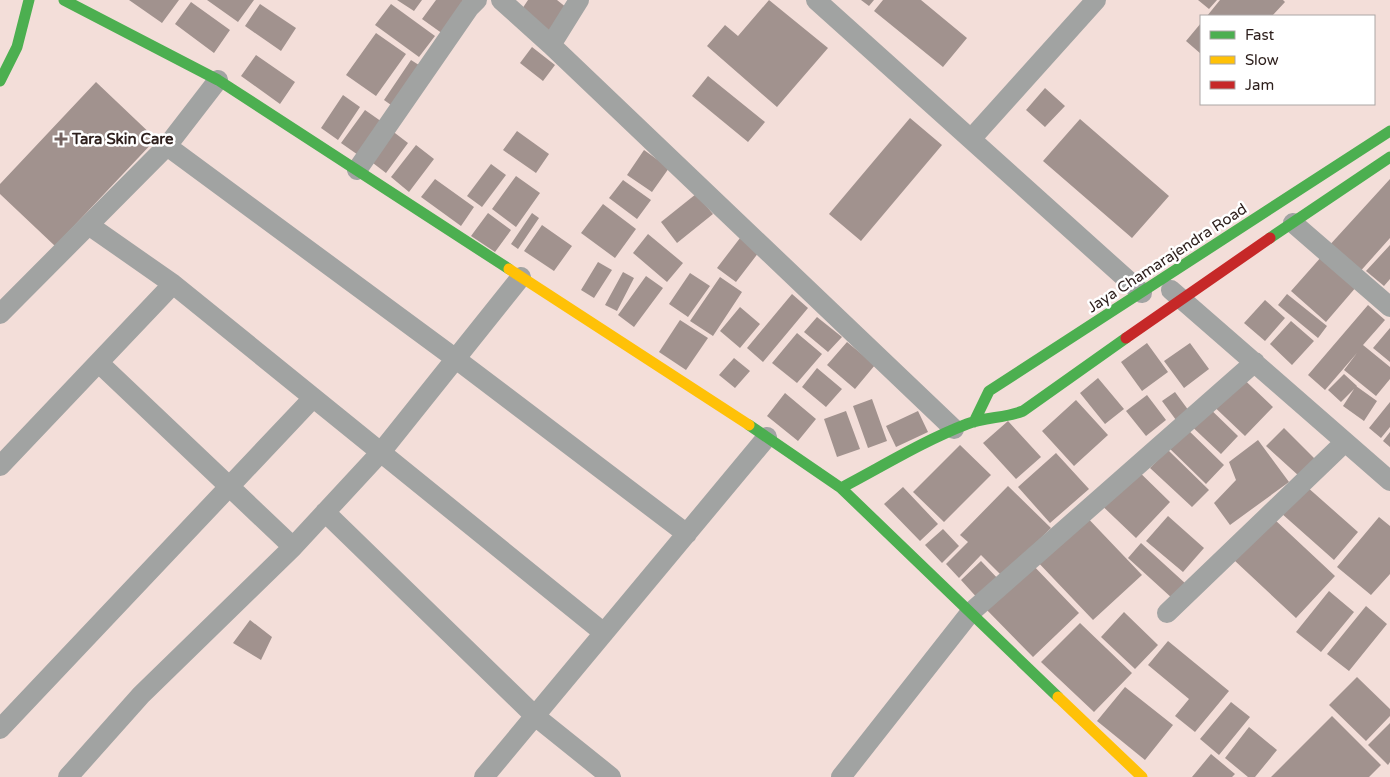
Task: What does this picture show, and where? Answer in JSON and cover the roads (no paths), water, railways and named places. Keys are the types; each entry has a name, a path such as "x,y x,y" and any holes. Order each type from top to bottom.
{"main road":[{"path":"0,81 17,47 30,0 23,0"},
{"path":"64,0 218,80 767,437 841,488 1142,777"},
{"name":"Jaya Chamarajendra Road","path":"974,422 989,391 1390,131"},
{"path":"841,488 954,430 974,422 1008,418 1023,411 1390,156"}],"street":[{"path":"357,170 477,0"},
{"path":"502,0 954,430"},
{"path":"551,45 580,0"},
{"path":"816,0 1142,293"},
{"path":"970,139 1096,0"},
{"path":"0,314 168,146 218,80"},
{"path":"168,146 456,359 687,534"},
{"path":"1293,223 1390,307"},
{"path":"90,226 173,284 604,633"},
{"path":"68,777 141,695 293,547 381,452 521,277"},
{"path":"1161,281 1390,481"},
{"path":"0,466 173,284"},
{"path":"842,777 970,613 1254,362"},
{"path":"99,363 293,547"},
{"path":"0,729 313,398"},
{"path":"484,777 767,437"},
{"path":"1167,613 1345,442"},
{"path":"325,512 535,716 611,777"}],"place":[{"name":"Tara Skin Care","path":"61,139"}]}
